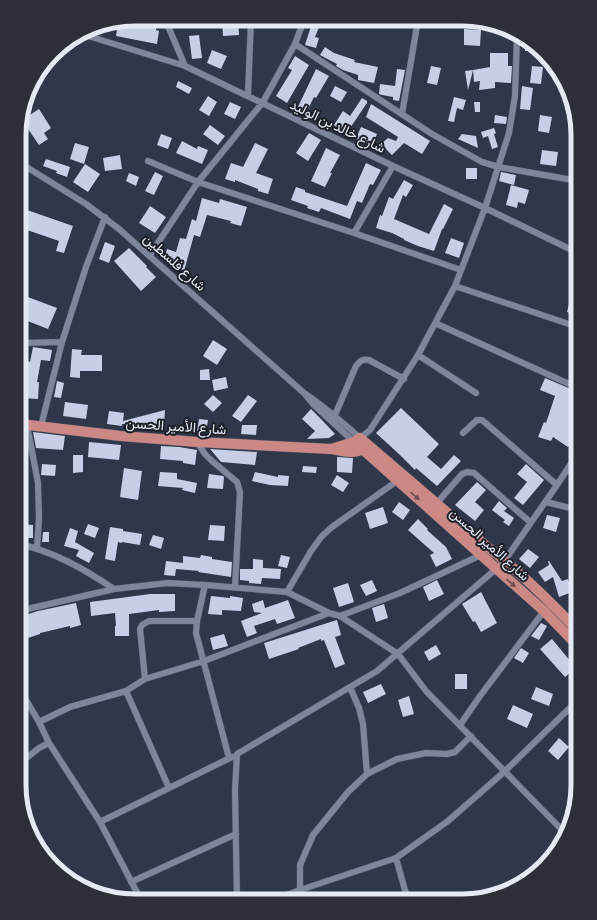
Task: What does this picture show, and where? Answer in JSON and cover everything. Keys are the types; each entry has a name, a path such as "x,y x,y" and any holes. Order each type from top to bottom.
{"main road":[{"name":"شارع الأمير الحسن","path":"26,424 121,436 197,442 332,449 352,452 366,448"},
{"name":"شارع الأمير الحسن","path":"332,449 357,440 437,503 485,545 505,560 552,603 571,623"},
{"name":"شارع الأمير الحسن","path":"366,448 397,481 544,611 571,639"}],"street":[{"path":"168,26 185,66"},
{"path":"248,95 251,26"},
{"path":"150,256 198,182 262,102 295,44 302,26"},
{"path":"402,114 417,26"},
{"name":"شارع خالد بن الوليد","path":"89,36 185,66 393,166 485,208 571,251"},
{"path":"357,440 370,430 404,379 455,286 485,208 509,133 515,96 518,42"},
{"path":"295,44 432,134 482,162 499,167 571,180"},
{"path":"148,161 198,182 461,270"},
{"path":"354,233 393,166"},
{"name":"شارع فلسطين","path":"26,167 105,218 304,393 314,405 357,440"},
{"path":"41,426 62,342 86,267 105,218"},
{"path":"455,286 571,325"},
{"path":"435,323 571,385"},
{"path":"26,343 62,342"},
{"path":"418,355 476,393"},
{"path":"335,415 356,366 360,361 365,359 369,360 404,379"},
{"name":"شارع فلسطين","path":"304,393 335,415 357,440"},
{"path":"463,433 477,420 482,420 557,486"},
{"path":"366,448 370,430"},
{"path":"26,432 38,483 39,518 37,548"},
{"path":"197,442 209,457 237,482 240,492 235,587"},
{"path":"100,822 237,754 377,671 505,560 571,464"},
{"path":"437,503 462,474 467,472 474,473 530,522"},
{"path":"287,592 310,551 322,536 332,526 397,481"},
{"path":"546,502 571,508"},
{"path":"26,546 37,548 64,559 89,572 114,589"},
{"path":"340,616 400,593 481,554"},
{"path":"26,609 114,589 168,583 287,592 329,613 340,616 398,654 426,691 561,829"},
{"path":"205,585 197,621 196,633 229,758"},
{"path":"460,725 544,611"},
{"path":"39,722 70,707 126,691 145,679 204,661 329,613"},
{"path":"145,679 140,629 142,625 149,621 197,621"},
{"path":"350,687 359,708 363,724 367,774"},
{"path":"126,691 169,788"},
{"path":"26,700 50,742 100,822 137,894"},
{"path":"289,894 396,858 448,821 504,772 571,707"},
{"path":"300,890 300,865 313,834 348,792 367,774 404,757 426,753 447,754 455,752 471,736"},
{"path":"26,758 39,748 50,742"},
{"path":"237,754 235,790 237,894"},
{"path":"130,882 236,834"},
{"path":"396,858 406,894"}],"building":[{"path":"135,26 156,26 156,30 159,31 157,44 116,36 117,30 113,29"},
{"path":"222,26 238,26 239,35 223,36"},
{"path":"311,26 320,26 315,37 319,38 316,48 305,45"},
{"path":"464,29 481,30 480,46 464,45"},
{"path":"199,35 202,58 192,59 189,36"},
{"path":"325,47 334,53 355,60 354,62 378,67 374,83 358,80 358,75 343,70 336,66 337,64 320,55"},
{"path":"525,47 530,51 525,51"},
{"path":"212,50 227,56 221,69 207,63"},
{"path":"490,53 508,53 508,66 512,66 511,83 495,82 495,88 479,90 480,81 474,82 473,70 490,67"},
{"path":"295,56 309,65 287,103 276,96 292,70 288,68"},
{"path":"431,66 441,68 437,85 427,83"},
{"path":"532,66 543,67 541,84 530,83"},
{"path":"316,69 329,76 316,98 314,97 306,113 297,109"},
{"path":"397,69 405,70 399,101 393,100 393,97 379,94 380,84 395,86"},
{"path":"473,70 468,90 465,71"},
{"path":"178,81 192,88 189,94 176,87"},
{"path":"335,86 347,92 341,102 330,96"},
{"path":"522,86 533,88 530,110 520,109"},
{"path":"208,96 217,102 209,116 199,110"},
{"path":"454,97 466,100 463,110 457,108 454,122 448,121"},
{"path":"362,98 367,101 367,103 346,134 334,125 343,111 350,116"},
{"path":"230,102 241,107 235,119 224,114"},
{"path":"474,102 480,102 480,112 475,112"},
{"path":"371,104 430,141 422,154 404,143 392,155 381,144 388,138 396,141 398,137 366,117"},
{"path":"39,109 51,128 44,133 48,139 39,145 27,127 28,116"},
{"path":"495,115 507,117 506,124 494,123"},
{"path":"540,115 552,117 549,133 538,131"},
{"path":"210,125 225,136 218,145 203,134"},
{"path":"361,127 377,134 372,146 356,139"},
{"path":"494,128 496,133 494,134 498,147 492,149 488,136 483,138 481,132"},
{"path":"309,133 321,140 308,161 296,153"},
{"path":"161,134 172,138 168,149 157,145"},
{"path":"462,134 476,136 478,148 458,139"},
{"path":"182,141 197,149 198,146 208,150 202,164 176,153"},
{"path":"75,143 89,147 84,164 70,159"},
{"path":"255,143 268,149 256,173 273,179 268,194 235,180 235,182 225,179 231,163 243,167"},
{"path":"326,148 340,155 330,173 332,173 325,187 311,181"},
{"path":"542,150 558,152 556,166 540,164"},
{"path":"120,155 122,169 105,171 103,158"},
{"path":"46,159 70,167 67,177 56,173 57,171 43,166"},
{"path":"366,163 381,170 373,185 370,184 362,203 357,201 350,219 321,208 319,212 291,200 296,187 305,190 305,192 347,206"},
{"path":"85,164 100,174 88,192 73,182"},
{"path":"466,168 477,168 477,179 466,179"},
{"path":"155,172 163,176 154,195 145,191"},
{"path":"501,172 516,175 514,185 499,181"},
{"path":"129,173 139,177 136,186 126,181"},
{"path":"404,180 413,185 406,197 403,195 394,219 429,234 444,204 453,209 442,229 434,251 404,240 392,233 376,228 380,215 382,216 389,197 393,199"},
{"path":"511,185 529,190 525,204 518,202 517,208 506,205"},
{"path":"202,198 219,203 220,199 247,207 241,226 230,223 231,221 207,215 200,237 194,235 184,271 165,257 167,249 176,252 180,238 186,239 192,219 196,221"},
{"path":"150,206 166,217 155,233 139,223"},
{"path":"27,210 73,226 64,253 56,251 59,241 27,230 26,232"},
{"path":"451,238 464,243 459,258 445,253"},
{"path":"105,242 115,246 109,263 99,259"},
{"path":"129,248 156,277 141,291 114,261"},
{"path":"26,296 57,308 48,329 26,320"},
{"path":"570,300 571,300 571,313 567,312"},
{"path":"213,340 227,349 217,365 203,356"},
{"path":"33,347 52,350 50,361 41,360 37,382 39,382 38,399 26,398 26,366 27,361 30,362"},
{"path":"72,349 82,350 81,355 102,355 102,371 80,371 80,378 70,377"},
{"path":"209,369 210,380 200,380 200,370"},
{"path":"226,377 228,388 214,391 212,380"},
{"path":"545,378 571,389 571,443 568,447 553,437 551,441 538,437 544,422 546,423 555,396 540,390"},
{"path":"57,381 64,383 61,398 54,397"},
{"path":"213,395 222,403 213,412 204,404"},
{"path":"248,395 257,401 241,422 232,416"},
{"path":"65,402 88,405 86,419 63,416"},
{"path":"401,408 439,444 427,457 441,469 454,455 461,461 437,486 416,468 415,470 376,433"},
{"path":"311,409 335,434 329,438 307,439 315,431 302,419"},
{"path":"165,410 164,426 122,424 122,426 107,424 109,411 124,413 123,421"},
{"path":"199,419 208,420 206,433 197,432"},
{"path":"242,425 257,425 256,435 241,434"},
{"path":"33,432 65,436 63,450 36,448"},
{"path":"89,442 121,445 119,460 88,457"},
{"path":"161,446 197,450 195,465 183,463 183,461 160,459"},
{"path":"210,449 257,452 255,465 221,462"},
{"path":"73,455 83,455 83,472 73,473"},
{"path":"337,457 353,458 352,473 337,472"},
{"path":"42,464 56,465 55,476 41,475"},
{"path":"526,464 544,480 523,505 514,498 527,482 517,474"},
{"path":"303,466 317,467 316,473 302,472"},
{"path":"124,468 142,471 138,500 120,497"},
{"path":"160,472 177,473 177,479 197,483 195,493 182,490 183,488 158,486"},
{"path":"255,472 278,477 278,475 289,476 288,486 270,485 252,481"},
{"path":"209,474 224,477 223,489 207,488"},
{"path":"337,475 349,483 343,492 331,485"},
{"path":"477,482 486,490 475,502 484,510 475,521 455,505"},
{"path":"499,501 507,508 504,511 514,518 509,526 503,522 505,520 492,510"},
{"path":"399,502 410,510 403,520 392,512"},
{"path":"383,507 388,523 370,529 365,513"},
{"path":"547,515 560,518 556,532 543,528"},
{"path":"418,519 428,529 427,530 446,547 452,559 436,567 430,555 434,553 408,530"},
{"path":"26,524 33,525 33,538 26,538"},
{"path":"88,524 99,528 95,538 84,534"},
{"path":"210,525 225,526 224,541 208,540"},
{"path":"110,527 142,534 140,545 118,542 115,561 105,559"},
{"path":"70,528 78,531 75,542 94,553 89,563 76,556 79,550 64,546"},
{"path":"43,532 49,532 49,542 42,542"},
{"path":"153,535 164,538 161,549 149,545"},
{"path":"528,549 539,557 530,568 519,559"},
{"path":"201,555 212,557 212,559 232,562 231,577 198,572 199,571 176,569 175,576 164,575 166,561 183,563 183,556 200,558"},
{"path":"281,555 290,557 287,568 278,566"},
{"path":"253,559 263,560 263,568 281,569 280,579 262,578 261,584 249,583 249,581 240,580 240,569 253,569"},
{"path":"548,561 562,581 568,579 571,592 559,597 553,577 545,582 538,572 549,565"},
{"path":"372,580 377,591 366,596 360,585"},
{"path":"437,580 444,594 429,601 423,587"},
{"path":"348,583 354,602 339,607 333,588"},
{"path":"481,592 497,623 481,632 475,621 473,622 462,604"},
{"path":"150,594 175,594 175,611 159,612 159,610 129,614 129,636 115,636 115,613 91,616 90,602"},
{"path":"211,596 243,598 241,611 222,610 222,615 208,614"},
{"path":"263,600 265,608 288,600 295,618 277,624 275,619 254,626 257,633 247,637 241,621 262,613 254,612 252,604"},
{"path":"76,603 81,625 40,633 26,639 26,615"},
{"path":"384,604 388,618 376,622 372,608"},
{"path":"337,620 341,635 335,637 345,664 335,668 324,640 321,641 321,639 298,648 299,649 269,659 264,643"},
{"path":"541,623 547,626 539,640 531,636"},
{"path":"224,634 228,646 213,650 210,638"},
{"path":"552,639 571,662 571,672 565,677 540,649"},
{"path":"436,645 441,654 429,661 424,652"},
{"path":"521,648 529,653 523,663 514,658"},
{"path":"455,674 467,674 467,689 455,689"},
{"path":"381,684 386,694 368,703 363,692"},
{"path":"536,687 553,694 549,706 531,699"},
{"path":"409,696 414,714 403,717 398,700"},
{"path":"513,705 533,714 527,728 507,719"},
{"path":"559,738 569,747 558,760 548,751"}]}
